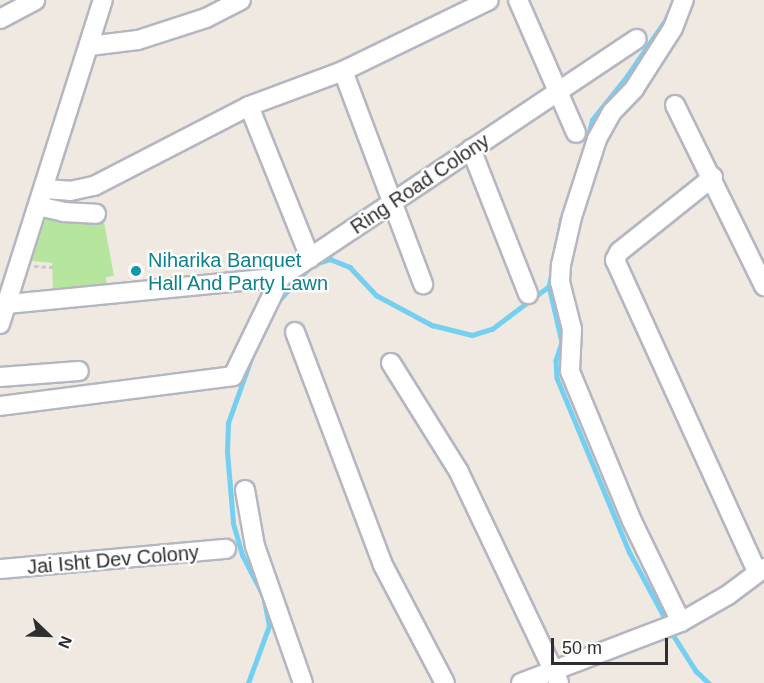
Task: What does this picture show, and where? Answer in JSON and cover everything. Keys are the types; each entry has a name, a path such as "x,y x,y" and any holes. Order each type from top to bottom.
{"street":[{"path":"0,19 35,0"},
{"path":"0,324 103,0"},
{"path":"89,46 138,40 206,18 241,0"},
{"path":"41,198 94,186 249,106 343,71 489,0"},
{"path":"518,0 576,134"},
{"path":"674,625 570,371 572,329 560,274 572,218 599,133 612,112 634,89 673,28 684,0"},
{"name":"Ring Road Colony","path":"8,304 281,277 637,39"},
{"path":"343,71 391,204 423,284"},
{"path":"675,105 713,177 764,286"},
{"path":"249,106 310,258"},
{"path":"471,149 528,294"},
{"path":"521,683 555,676 674,625 728,595 760,570 615,260 619,252 713,177"},
{"path":"41,198 63,212 96,214"},
{"path":"0,406 232,376 281,277"},
{"path":"295,332 383,565 445,683"},
{"path":"391,363 459,472 555,676"},
{"path":"0,377 79,371"},
{"path":"245,490 255,546 303,683"},
{"name":"Jai Isht Dev Colony","path":"0,569 226,549"}],"path":[{"path":"21,263 56,267"}],"green space":[{"path":"47,214 72,218 72,223 104,222 114,276 106,277 107,288 53,292 52,263 32,261"}],"waterway":[{"path":"582,158 592,120 627,76 666,19 674,0"},
{"path":"315,264 330,259 350,267 376,295 432,325 472,335 492,329 549,286 561,220 576,175"},
{"path":"279,300 306,271"},
{"path":"549,286 562,342 556,360 557,378 630,553 667,622"},
{"path":"248,683 269,626 263,596 242,555 233,523 227,452 228,423 252,356"},
{"path":"670,630 696,671 709,683"}],"place":[{"name":"Niharika Banquet Hall And Party Lawn","path":"136,271"}]}
